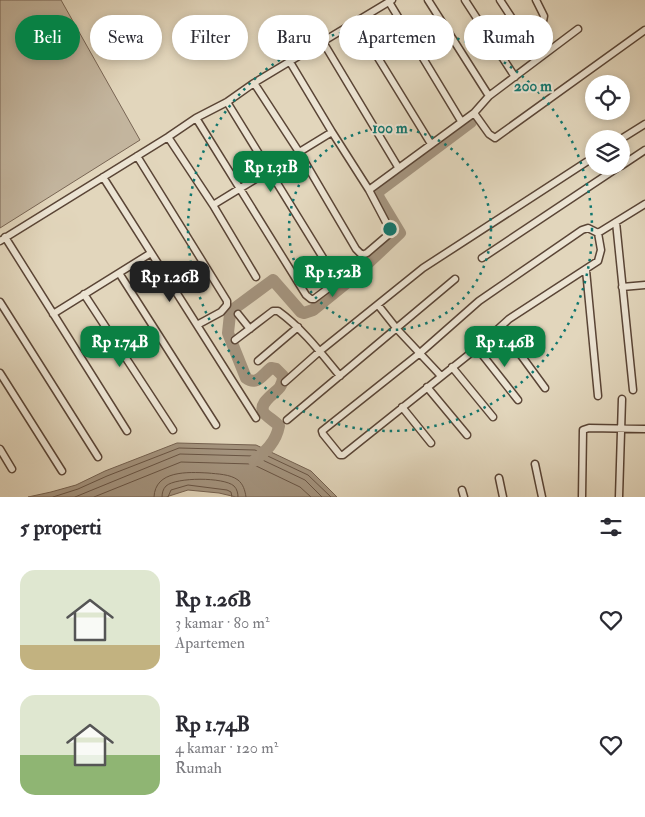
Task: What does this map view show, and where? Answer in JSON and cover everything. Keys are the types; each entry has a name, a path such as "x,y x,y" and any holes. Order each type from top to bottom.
{"street":[{"path":"428,0 489,96"},
{"path":"465,0 475,15"},
{"path":"500,0 510,15"},
{"path":"536,0 543,15"},
{"path":"368,15 391,1 462,121"},
{"path":"369,190 474,113 489,96 578,29"},
{"path":"474,113 492,137 500,136 601,60 645,30"},
{"path":"329,52 398,167"},
{"path":"127,431 53,314 2,239 196,118 227,102 254,83 293,60"},
{"path":"379,60 431,144"},
{"path":"503,60 515,77"},
{"path":"254,83 299,152 356,249 362,254 367,254 385,238 389,233 389,228 369,190 290,62"},
{"path":"196,118 306,295 314,299 334,284 333,274 227,102"},
{"path":"630,133 645,124"},
{"path":"213,205 332,132"},
{"path":"168,137 213,205 256,277"},
{"path":"630,160 645,150"},
{"path":"137,156 227,301 227,305 220,312 197,325"},
{"path":"285,382 422,268 585,163"},
{"path":"482,258 607,175"},
{"path":"103,177 256,418"},
{"path":"598,233 645,204"},
{"path":"616,222 633,390"},
{"path":"588,228 598,233 601,250 600,259 509,320 477,348 342,455 322,433 322,430 420,353 479,301 582,230 588,228"},
{"path":"53,314 151,253"},
{"path":"586,270 598,396"},
{"path":"119,273 216,425"},
{"path":"287,420 455,279"},
{"path":"622,287 645,285"},
{"path":"84,294 173,430"},
{"path":"0,302 98,457"},
{"path":"378,305 397,329 441,376"},
{"path":"236,340 275,310 298,327 340,376"},
{"path":"238,314 250,329"},
{"path":"258,361 298,327"},
{"path":"500,328 545,388"},
{"path":"477,348 518,400"},
{"path":"452,367 493,417"},
{"path":"0,373 62,471"},
{"path":"427,387 467,435"},
{"path":"619,497 622,399"},
{"path":"402,407 431,443"},
{"path":"582,497 583,430 589,428 645,429"},
{"path":"0,449 12,469"},
{"path":"535,464 542,497"},
{"path":"499,478 503,497"}],"shaded area":[{"path":"0,0 61,0 69,15 15,15 15,60 80,60 80,34 90,51 90,60 95,60 140,140 0,228"}],"water":[{"path":"177,443 256,445 311,471 337,497 236,497 219,493 188,490 166,497 28,497 76,485 105,471"}],"waterway":[{"path":"254,461 270,446 278,432 279,426 265,415 263,406 268,398 280,387 283,376 276,369 271,368 256,380 253,381 246,378 228,333 230,314 235,308 273,280 301,312 313,310 350,280 400,233 379,198 379,191 471,122"}]}
